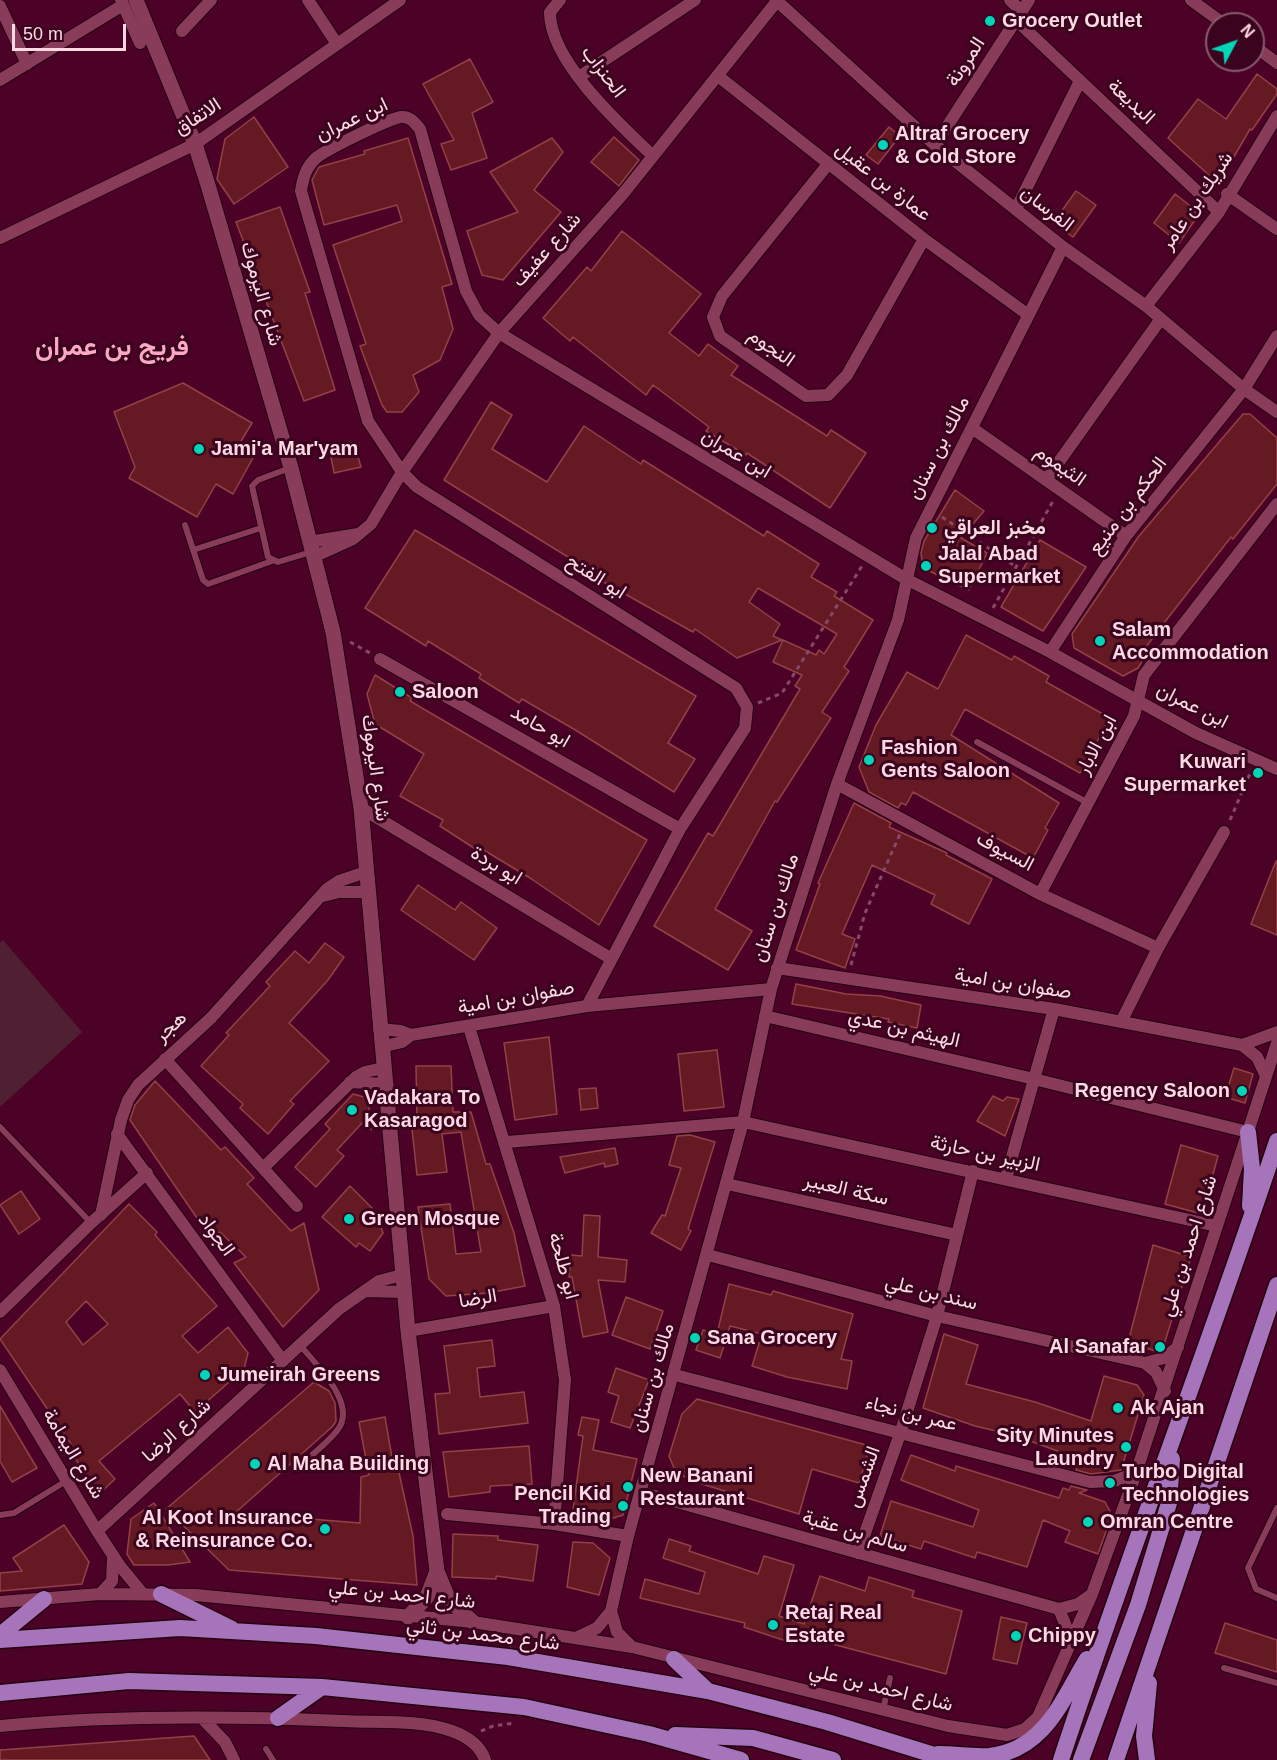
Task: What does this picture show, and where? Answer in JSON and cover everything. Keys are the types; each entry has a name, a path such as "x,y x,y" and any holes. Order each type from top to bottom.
{"main road":[{"path":"1248,1132 1252,1169 1249,1227"},
{"path":"1061,1760 1103,1633 1249,1227 1277,1141"},
{"path":"1116,1760 1277,1285"},
{"path":"1081,1760 1138,1605 1169,1503 1174,1437"},
{"path":"162,1594 238,1632"},
{"path":"0,1635 44,1599"},
{"name":"شارع محمد بن ثاني","path":"0,1640 180,1628 316,1636 508,1658 708,1691 827,1722 950,1760"},
{"path":"929,1753 990,1756 1020,1748 1046,1728 1103,1633"},
{"path":"1147,1760 1144,1736 1152,1653"},
{"path":"674,1659 708,1691"},
{"path":"0,1693 129,1681 322,1687 524,1707 649,1734 741,1760"},
{"path":"278,1718 322,1687"},
{"path":"649,1734 753,1738 833,1760"}],"street":[{"path":"182,31 211,0"},
{"path":"308,0 337,44"},
{"name":"الاتفاق","path":"0,238 195,144 400,0"},
{"name":"الحنزاب","path":"560,0 550,12 549,23 559,46 601,105 653,156"},
{"path":"579,77 695,0"},
{"name":"البديعة","path":"1010,0 1019,16 1080,81 1218,212"},
{"name":"المرونة","path":"935,145 1029,0"},
{"path":"1191,0 1208,12"},
{"name":"شارع عفيف","path":"312,550 359,534 376,517 402,472 499,333 622,195 777,1"},
{"name":"الفرسان","path":"777,1 935,145 1063,247 1146,306 1244,389 1277,411"},
{"path":"0,80 127,2 140,43"},
{"name":"شارع اليرموك","path":"127,2 195,144 291,468 333,632 361,808 402,1275 437,1570 449,1600 473,1622"},
{"path":"0,6 27,64"},
{"name":"عمارة بن عقيل","path":"718,76 924,239 1027,314"},
{"path":"1016,209 1080,81"},
{"name":"شريك بن عامر","path":"1146,306 1218,212 1277,116"},
{"name":"ابن عمران","path":"304,174 317,158 360,135 401,117 411,119 420,129 466,291 479,315 499,333 906,579 1050,652 1196,733 1277,769"},
{"name":"النجوم","path":"829,164 722,296 713,317 720,336 806,396 828,394 847,375 924,239"},
{"name":"ابو الفتح","path":"304,174 301,191 368,421 402,472 425,493 736,688 747,706"},
{"path":"1227,194 1277,229"},
{"name":"مالك بن سنان","path":"611,1611 628,1536 675,1375 743,1122 771,989 837,784 898,620 916,538 1027,314 1063,247"},
{"path":"1046,480 1160,320"},
{"name":"الحكم بن منيع","path":"1050,652 1126,536 1244,389 1277,336"},
{"name":"الثيموم","path":"972,428 1126,536"},
{"name":"ابن الابار","path":"1040,894 1134,716 1136,700 1144,675 1277,504"},
{"name":"ابو حامد","path":"380,659 680,829"},
{"path":"587,1006 610,958 680,829 745,728 747,706"},
{"name":"السيوف","path":"837,784 1040,894 1158,948"},
{"name":"ابو بردة","path":"361,808 610,958"},
{"path":"1121,1022 1158,948 1224,832"},
{"name":"هجر","path":"96,1219 117,1134 128,1100 138,1085 211,1018 321,896 339,880 366,873"},
{"path":"321,896 339,892 368,892"},
{"name":"صفوان بن امية","path":"777,968 1054,1009 1242,1045 1264,1039 1277,1032"},
{"name":"صفوان بن امية","path":"380,1029 401,1031 411,1035 587,1006 771,989"},
{"path":"1006,1178 1054,1009"},
{"name":"الهيثم بن عدي","path":"765,1016 1248,1132"},
{"name":"ابو طلحة","path":"469,1027 507,1142 554,1306 565,1380 554,1524"},
{"name":"صفوان بن امية","path":"381,1047 402,1042 411,1035"},
{"name":"شارع احمد بن علي","path":"0,1602 100,1594 214,1596 473,1622 632,1647 948,1726 1007,1735 1025,1729 1038,1717 1092,1594 1165,1391 1265,1074 1277,1043"},
{"path":"1242,1045 1257,1057 1265,1074"},
{"path":"165,1059 297,1206"},
{"path":"263,1168 350,1082 361,1073 383,1068"},
{"path":"350,1082 384,1084"},
{"name":"الزبير بن حارثة","path":"507,1142 743,1122 1218,1226"},
{"name":"الجواد","path":"117,1134 283,1361"},
{"name":"الشمس","path":"858,1553 901,1431 937,1316 973,1171"},
{"path":"0,1312 147,1173"},
{"name":"سكة العبير","path":"727,1184 957,1235"},
{"name":"سند بن علي","path":"708,1255 937,1316 1145,1363"},
{"name":"شارع الرضا","path":"96,1531 339,1309 379,1281 402,1275"},
{"path":"366,1291 404,1292"},
{"name":"الرضا","path":"408,1331 554,1306"},
{"path":"1145,1363 1164,1358 1179,1346"},
{"path":"1145,1363 1156,1372 1165,1391"},
{"name":"شارع اليمامة","path":"0,1370 96,1531 143,1594"},
{"name":"عمر بن نجاء","path":"675,1375 901,1431 1090,1482 1114,1481 1136,1473"},
{"name":"سالم بن عقبة","path":"641,1492 1059,1610"},
{"path":"447,1514 554,1524 628,1536"},
{"path":"100,1594 112,1581 115,1569 113,1556"},
{"name":"شارع اليرموك","path":"408,1617 428,1597 437,1570"},
{"path":"1072,1641 1059,1610 1078,1604 1092,1594"},
{"path":"577,1637 597,1628 611,1611"},
{"path":"611,1611 617,1632 632,1647"},
{"path":"0,1726 136,1718 278,1718 415,1724 451,1730 469,1738 482,1753 484,1760"},
{"path":"202,1718 225,1742 234,1760"},
{"path":"225,1742 237,1718"}],"lane":[{"path":"272,561 268,556 252,486 258,480 291,468"},
{"path":"185,525 203,580 210,584 272,561 278,562 312,550"},
{"path":"193,550 261,528"},
{"path":"977,742 1088,803"},
{"path":"0,1127 96,1219"},
{"path":"295,1470 338,1430 342,1415 340,1398 333,1385 300,1346"},
{"path":"0,1515 14,1513 66,1481"},
{"path":"1277,1508 1248,1568 1257,1589 1277,1598"},
{"path":"1224,1668 1277,1683"},
{"path":"883,1710 890,1678"},
{"path":"266,1749 273,1760"}],"path":[{"path":"986,620 1060,489"},
{"path":"930,510 1015,566"},
{"path":"747,706 782,693 868,557"},
{"path":"333,632 380,659"},
{"path":"1224,832 1256,759"},
{"path":"848,979 865,913 905,821"},
{"path":"469,1738 494,1726 520,1723"}],"shaded area":[{"path":"3,940 82,1032 0,1107 0,943"}],"building":[{"path":"470,59 493,102 472,113 487,158 451,170 441,144 454,140 423,84"},
{"path":"1257,74 1277,89 1277,94 1252,130 1250,129 1224,174 1211,177 1168,138 1198,99 1226,119"},
{"path":"254,117 288,167 234,204 217,179 225,139"},
{"name":"Altraf Grocery & Cold Store","path":"889,127 900,136 878,164 866,155"},
{"path":"614,137 639,160 619,186 591,162"},
{"path":"408,138 452,284 442,287 453,329 440,360 413,375 419,392 402,412 387,412 382,405 360,346 366,344 333,245 402,221 397,205 324,225 312,180 319,167 365,154 364,151"},
{"path":"552,138 563,152 534,190 561,212 503,280 482,275 467,231 518,212 490,172"},
{"path":"1076,191 1096,205 1073,237 1053,223"},
{"path":"1175,194 1193,208 1196,214 1195,220 1179,243 1154,223"},
{"path":"280,207 310,292 305,293 335,390 304,401 236,222"},
{"path":"622,231 701,294 669,333 699,356 708,344 738,366 731,375 827,436 831,430 866,453 830,508 747,453 746,455 706,431 709,427 653,385 646,395 573,337 570,341 543,318 587,267 591,271"},
{"path":"183,383 252,423 238,446 254,456 233,494 216,484 197,517 129,478 135,467 114,412"},
{"path":"491,402 512,415 492,449 547,482 584,426 641,464 643,460 764,536 767,531 819,564 811,577 837,592 834,596 873,620 844,667 849,671 822,712 831,718 777,802 775,801 715,909 752,931 728,970 654,926 708,833 713,836 800,689 795,686 802,675 773,662 783,640 816,655 819,650 824,654 837,634 758,588 749,602 780,624 773,636 782,640 737,658 695,629 693,632 582,570 584,567 444,480"},
{"path":"1243,414 1250,414 1277,438 1277,484 1233,539 1231,537 1164,623 1143,651 1147,653 1138,668 1123,676 1074,648 1072,634 1139,536"},
{"path":"356,450 361,467 334,473 331,457"},
{"path":"955,490 984,511 961,538 987,553 969,590 923,568 921,553 924,541"},
{"path":"415,530 696,696 668,743 695,759 674,792 522,699 519,703 479,678 481,674 428,641 426,646 365,608"},
{"path":"1040,540 1086,567 1043,631 1001,607"},
{"path":"966,635 1012,660 1014,656 1049,676 1046,682 1110,718 1080,773 965,709 951,735 1059,803 1045,828 1048,830 1033,858 913,792 906,805 901,803 898,808 869,792 859,767 876,725 907,672 938,689"},
{"path":"375,675 412,698 410,701 647,840 599,925 530,878 482,849 480,852 440,826 443,820 400,796 424,754 375,724 367,694"},
{"path":"854,803 891,823 889,827 947,853 946,855 992,879 969,924 931,904 935,895 872,865 842,934 855,939 845,968 796,950 820,884 818,883"},
{"path":"1277,861 1277,935 1251,924"},
{"path":"418,885 455,910 461,902 497,928 474,960 401,910"},
{"path":"325,943 344,957 328,980 289,1023 329,1061 290,1101 294,1104 268,1134 240,1108 243,1104 201,1066 229,1035 226,1033 270,986 266,982 295,951 309,963"},
{"path":"796,984 846,994 880,996 921,1005 917,1028 888,1022 889,1019 792,1004"},
{"path":"549,1037 557,1114 515,1120 504,1043"},
{"path":"717,1050 724,1107 684,1111 678,1054"},
{"path":"416,1066 451,1066 453,1112 471,1112 486,1164 490,1164 514,1233 525,1286 488,1293 446,1296 429,1279 418,1207 450,1204 456,1254 481,1252 461,1132 442,1134 447,1172 417,1175 411,1120 417,1119"},
{"path":"1234,1068 1253,1074 1245,1103 1225,1097"},
{"path":"155,1081 221,1150 225,1147 254,1178 247,1184 291,1231 304,1223 319,1290 283,1327 234,1263 246,1257 220,1232 212,1240 130,1120 135,1105"},
{"path":"596,1088 598,1108 581,1110 579,1089"},
{"path":"353,1094 368,1098 371,1130 362,1123 337,1150 344,1156 316,1187 295,1167 330,1129 325,1124"},
{"path":"993,1096 1003,1101 1007,1097 1019,1099 1005,1136 977,1121"},
{"path":"690,1135 715,1142 688,1229 691,1231 681,1250 651,1233 662,1215 665,1216 681,1168 669,1165 677,1136"},
{"path":"1181,1145 1218,1156 1202,1214 1165,1204"},
{"path":"615,1148 618,1164 605,1167 604,1163 565,1173 560,1157"},
{"name":"Green Mosque","path":"350,1186 372,1208 369,1212 383,1233 370,1251 359,1243 356,1247 322,1217"},
{"path":"21,1191 40,1219 19,1234 0,1205"},
{"path":"129,1204 157,1232 155,1235 217,1306 182,1336 198,1353 228,1327 248,1353 244,1369 195,1412 180,1394 99,1461 115,1479 100,1493 87,1478 68,1446 71,1444 0,1339","holes":["86,1301 108,1324 83,1345 66,1322"]},
{"path":"584,1215 600,1216 598,1257 627,1260 625,1282 598,1280 608,1332 583,1337 572,1277 569,1277 571,1255 582,1256"},
{"path":"1153,1245 1191,1257 1163,1348 1156,1351 1128,1343"},
{"path":"729,1284 771,1295 773,1291 853,1314 841,1359 852,1361 847,1389 787,1377 752,1366 762,1334 730,1326 720,1358 696,1350 703,1330 717,1334"},
{"path":"626,1297 663,1311 650,1349 612,1335"},
{"path":"944,1334 978,1345 966,1384 1035,1402 1091,1421 1104,1376 1137,1385 1144,1395 1121,1470 1091,1474 1076,1470 1079,1459 1017,1436 975,1426 923,1408"},
{"path":"492,1340 495,1366 477,1368 480,1397 524,1392 528,1423 439,1434 435,1394 450,1393 444,1346"},
{"path":"616,1368 649,1380 630,1428 611,1422 619,1396 608,1392"},
{"path":"314,1382 329,1391 335,1403 336,1421 333,1426 235,1513 360,1523 361,1477 369,1475 359,1422 385,1417 394,1469 398,1468 413,1536 417,1585 229,1570 166,1509"},
{"path":"697,1399 870,1446 859,1483 812,1469 799,1514 702,1484 676,1473 669,1456 682,1414"},
{"path":"0,1406 37,1468 12,1482 0,1461"},
{"path":"582,1417 599,1420 593,1450 637,1459 623,1515 610,1519 592,1514 577,1514 573,1510 583,1436 578,1435"},
{"path":"529,1446 532,1484 490,1486 490,1492 449,1497 443,1452"},
{"path":"911,1455 955,1471 956,1466 1059,1498 1063,1488 1069,1490 1071,1486 1087,1490 1079,1493 1105,1502 1112,1515 1098,1554 1065,1542 1070,1531 1043,1520 1027,1567 977,1552 975,1558 924,1541 921,1549 880,1536 891,1501 973,1527 979,1510 901,1480"},
{"path":"154,1503 190,1562 168,1565 134,1565 127,1554 131,1519"},
{"path":"64,1525 89,1562 82,1584 0,1591 0,1573 22,1571 13,1558"},
{"path":"453,1534 498,1536 498,1540 538,1545 533,1581 496,1576 496,1579 452,1577"},
{"path":"669,1539 691,1546 689,1551 758,1574 764,1556 794,1565 779,1616 804,1624 820,1576 865,1591 869,1577 914,1591 912,1597 962,1611 946,1674 798,1635 795,1644 744,1627 745,1623 640,1598 645,1579 699,1594 705,1572 663,1558"},
{"path":"573,1542 593,1543 610,1558 599,1595 567,1587"},
{"path":"1001,1617 1027,1623 1017,1664 993,1659"},
{"path":"1225,1623 1277,1640 1277,1672 1215,1653"},
{"path":"194,1736 210,1760 0,1760 0,1750"}],"place":[{"name":"Grocery Outlet","path":"990,21"},
{"name":"Altraf Grocery & Cold Store","path":"883,145"},
{"name":"Jami'a Mar'yam","path":"199,449"},
{"name":"مخبز العراقي","path":"932,528"},
{"name":"Jalal Abad Supermarket","path":"926,566"},
{"name":"Salam Accommodation","path":"1100,641"},
{"name":"Saloon","path":"400,692"},
{"name":"Fashion Gents Saloon","path":"869,760"},
{"name":"Kuwari Supermarket","path":"1258,773"},
{"name":"Regency Saloon","path":"1242,1091"},
{"name":"Vadakara To Kasaragod","path":"352,1110"},
{"name":"Green Mosque","path":"349,1219"},
{"name":"Sana Grocery","path":"695,1338"},
{"name":"Al Sanafar","path":"1160,1347"},
{"name":"Jumeirah Greens","path":"205,1375"},
{"name":"Ak Ajan","path":"1118,1408"},
{"name":"Sity Minutes Laundry","path":"1126,1447"},
{"name":"Al Maha Building","path":"255,1464"},
{"name":"Turbo Digital Technologies","path":"1110,1483"},
{"name":"New Banani Restaurant","path":"628,1487"},
{"name":"Pencil Kid Trading","path":"623,1506"},
{"name":"Omran Centre","path":"1088,1522"},
{"name":"Al Koot Insurance & Reinsurance Co.","path":"325,1529"},
{"name":"Retaj Real Estate","path":"773,1625"},
{"name":"Chippy","path":"1016,1636"}],"district":[{"name":"فريج بن عمران","path":"112,348"}]}
